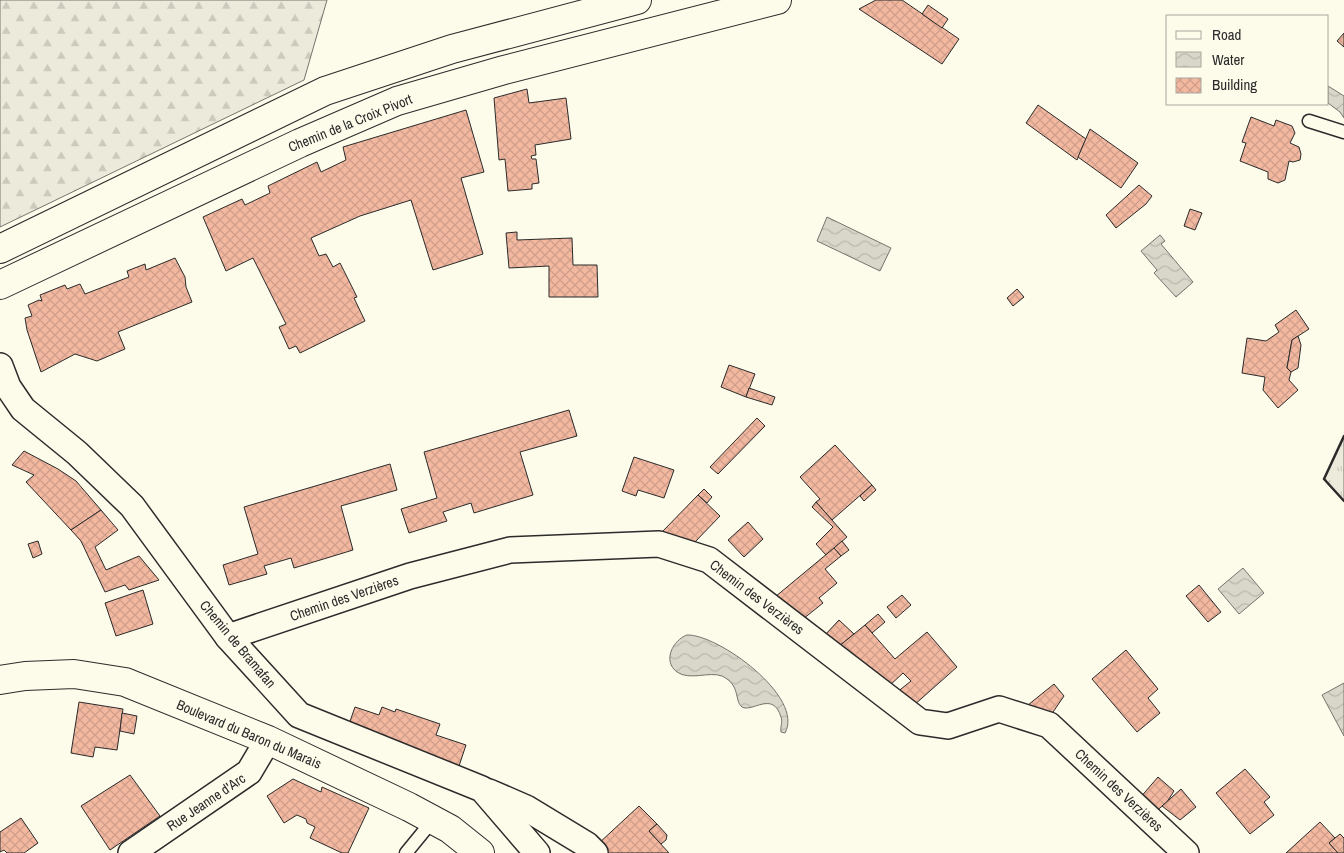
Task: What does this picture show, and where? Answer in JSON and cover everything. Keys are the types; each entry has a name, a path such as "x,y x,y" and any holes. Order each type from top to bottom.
{"main road":[{"path":"0,249 325,91 452,50 637,0"},
{"name":"Chemin de la Croix Pivort","path":"0,285 300,143 397,101 504,70 777,0"},
{"name":"Boulevard du Baron du Marais","path":"0,680 74,674 125,682 268,740 450,829 480,853"}],"street":[{"name":"Chemin de Bramafan","path":"0,366 8,387 12,410 77,453 132,506 228,637 299,715 526,808 587,845 595,853"},
{"name":"Chemin des Verzières","path":"228,637 410,576 510,550 659,544 709,560 920,722 948,726 999,709 1049,725 1186,853"},
{"name":"Rue Jeanne d'Arc","path":"131,853 249,772 268,740"},
{"name":"Chemin de Bramafan","path":"482,789 537,853"}],"lane":[{"path":"1309,120 1344,132"},
{"path":"406,853 433,820"}],"green space":[{"path":"0,0 327,0 304,80 0,227"},
{"path":"1344,436 1344,501 1324,479"}],"water":[{"path":"1329,87 1344,96 1344,118 1340,112 1329,104"},
{"path":"827,217 891,248 880,271 817,241"},
{"path":"1160,235 1165,241 1161,244 1193,282 1176,297 1154,273 1157,270 1141,251"},
{"path":"1243,568 1264,593 1239,614 1218,589"},
{"path":"687,635 701,637 737,656 771,686 782,702 788,718 785,733 781,732 781,717 773,705 762,704 746,708 742,707 735,688 722,676 688,676 677,672 670,662 671,651 677,641"},
{"path":"1344,683 1344,736 1322,695"}],"building":[{"path":"876,0 902,0 959,39 942,64 859,9"},
{"path":"928,5 948,19 942,28 922,14"},
{"path":"1344,33 1344,47 1337,41"},
{"path":"527,89 529,103 566,98 571,139 535,145 536,155 531,156 532,159 536,159 539,183 532,184 532,189 508,191 505,159 499,160 494,98"},
{"path":"1038,105 1086,139 1077,160 1026,123"},
{"path":"466,110 484,172 461,178 483,254 433,270 411,200 360,216 311,238 319,256 326,254 333,267 340,263 357,297 354,298 365,321 300,353 296,346 289,349 279,327 286,324 253,258 226,271 203,217 242,199 245,205 270,193 268,186 317,162 321,172 346,160 343,147"},
{"path":"1251,117 1274,126 1276,120 1292,126 1295,133 1290,143 1299,147 1301,154 1300,160 1289,161 1285,180 1278,183 1268,179 1268,172 1240,161 1246,143 1242,142"},
{"path":"1090,129 1138,163 1121,188 1078,157"},
{"path":"1139,185 1152,196 1146,204 1116,228 1106,215"},
{"path":"1190,209 1202,213 1195,230 1184,226"},
{"path":"517,232 517,240 572,238 573,265 597,265 598,297 549,297 549,266 509,268 506,233"},
{"path":"175,258 185,277 186,287 192,302 118,332 125,349 97,361 75,354 41,372 27,330 25,318 32,316 28,305 39,300 42,301 40,295 65,285 67,289 80,284 85,294 129,277 127,271 145,264 146,270"},
{"path":"1017,289 1024,297 1013,306 1007,298"},
{"path":"1296,310 1309,329 1292,340 1287,368 1291,372 1289,380 1298,390 1278,408 1263,390 1265,377 1242,373 1247,338 1266,341 1279,332 1275,325"},
{"path":"1298,336 1301,345 1298,368 1291,372 1287,368 1292,340"},
{"path":"729,365 755,374 746,397 721,387"},
{"path":"749,388 775,397 772,405 746,397"},
{"path":"569,410 577,436 520,452 533,495 474,513 471,503 443,512 447,521 409,533 401,509 437,498 424,452"},
{"path":"757,418 765,426 718,474 710,467"},
{"path":"835,445 872,485 832,520 816,502 820,499 800,477"},
{"path":"24,451 76,481 101,510 71,530 26,482 34,475 12,465"},
{"path":"634,457 674,470 664,498 638,490 636,496 622,491"},
{"path":"390,464 397,490 341,506 353,550 294,568 291,558 264,566 267,574 229,585 223,565 258,554 244,507"},
{"path":"872,485 876,490 864,501 860,496"},
{"path":"704,489 712,497 707,503 698,495"},
{"path":"698,495 720,516 694,543 662,532"},
{"path":"816,502 847,537 826,555 816,544 833,527 812,507"},
{"path":"101,510 118,530 95,547 106,570 139,556 159,580 129,590 125,585 105,592 81,541 71,530"},
{"path":"748,522 763,539 744,557 728,540"},
{"path":"38,541 42,554 33,558 28,544"},
{"path":"842,541 849,550 841,556 834,548"},
{"path":"834,548 841,556 825,569 837,583 819,598 823,603 803,619 775,597"},
{"path":"1199,585 1221,612 1208,622 1186,596"},
{"path":"143,590 153,624 116,636 105,603"},
{"path":"902,595 911,605 896,618 887,607"},
{"path":"878,614 885,622 872,633 865,625"},
{"path":"839,620 854,634 838,647 824,636"},
{"path":"865,625 895,659 927,632 957,667 913,706 896,693 911,681 903,673 888,687 838,647"},
{"path":"1126,650 1158,689 1148,698 1160,713 1137,732 1092,679"},
{"path":"1054,684 1064,696 1051,715 1028,705"},
{"path":"79,702 123,709 117,750 95,747 93,757 71,753"},
{"path":"355,707 379,715 382,707 395,712 396,709 440,724 436,735 466,745 459,766 348,727"},
{"path":"122,713 137,716 134,734 120,731"},
{"path":"1245,769 1270,797 1264,802 1274,815 1250,834 1216,793"},
{"path":"130,775 160,816 110,850 81,806"},
{"path":"1158,777 1174,791 1167,802 1154,813 1139,799"},
{"path":"293,779 321,792 322,787 369,808 348,853 342,853 310,838 315,827 307,823 306,819 297,815 284,823 267,796"},
{"path":"1181,789 1196,807 1180,820 1162,806"},
{"path":"639,806 657,824 649,831 669,853 606,853 598,844"},
{"path":"21,818 38,843 24,853 7,853 4,850 0,852 0,832"},
{"path":"1320,822 1335,838 1329,843 1338,853 1286,853"},
{"path":"657,824 667,835 666,840 661,844 649,831"},
{"path":"1340,834 1344,838 1344,853 1338,853 1329,843"}],"wall":[{"path":"1344,436 1324,479 1344,501"}]}
